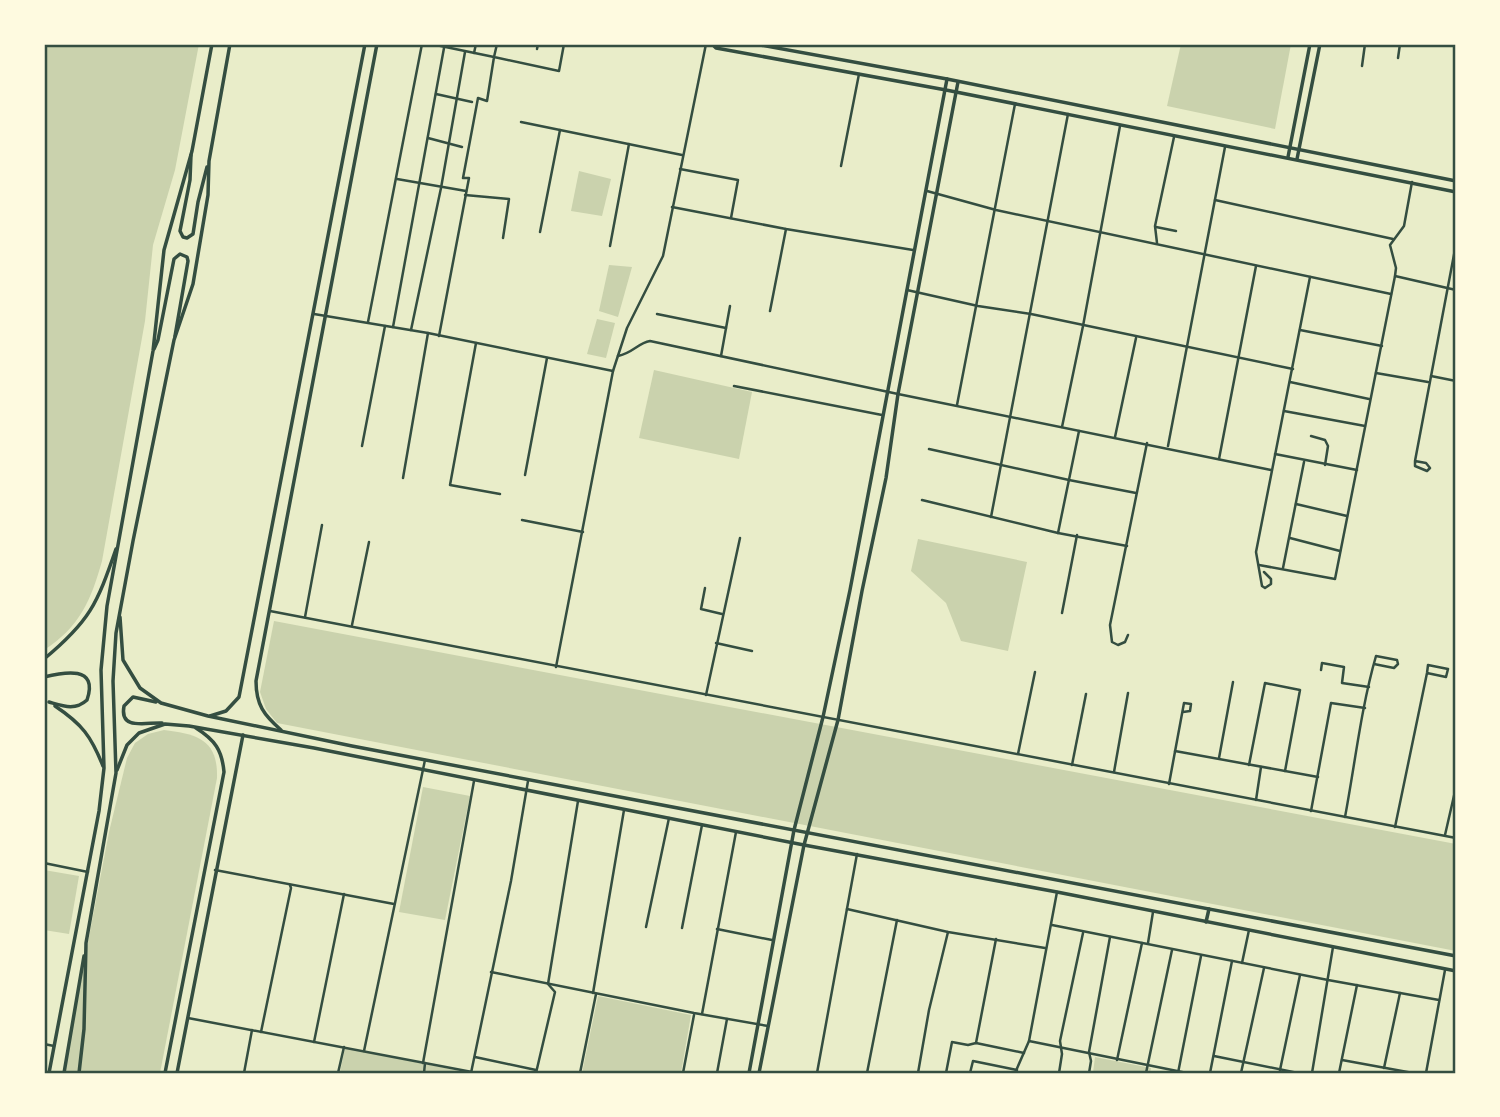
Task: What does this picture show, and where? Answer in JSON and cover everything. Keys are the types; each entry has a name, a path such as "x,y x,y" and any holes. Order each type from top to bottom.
{"main road":[{"path":"50,1072 99,811 104,768 102,647 117,547 153,351 164,250 192,151 212,44"},
{"path":"174,340 193,284 208,195 209,161 230,44"},
{"path":"208,716 226,711 239,697 365,44"},
{"path":"283,732 261,711 256,693 268,611 377,44"},
{"path":"710,44 716,48 859,73 1456,192"},
{"path":"755,44 947,79 1456,181"},
{"path":"1288,157 1310,44"},
{"path":"1297,159 1320,44"},
{"path":"749,1073 794,830 823,717 884,415 947,79"},
{"path":"759,1073 804,845 838,720 886,478 898,394 958,82"},
{"path":"1103,122 1104,112"},
{"path":"192,151 190,180 180,231 183,237 187,238 193,234 203,176 209,161"},
{"path":"116,773 114,649 174,340 188,261 184,255 180,254 174,259 158,341 153,351"},
{"path":"44,659 75,631 91,611 100,595 117,547"},
{"path":"120,608 120,648 123,660 140,688 161,703"},
{"path":"44,677 76,671 83,676 90,688 87,700 76,707 69,708 46,701"},
{"path":"1456,956 425,760 208,716 133,697 124,706 125,720 134,724 193,726 243,735 1456,971"},
{"path":"46,701 84,728 104,768"},
{"path":"64,1073 116,773 122,753 132,738 149,728 164,724"},
{"path":"165,1073 224,772 216,742 193,726"},
{"path":"177,1073 243,735"},
{"path":"1206,922 1209,909"},
{"path":"79,1073 84,1029 86,943"}],"street":[{"path":"369,322 422,44"},
{"path":"431,44 559,71 564,44"},
{"path":"455,49 456,44"},
{"path":"474,53 476,44"},
{"path":"439,336 466,193 468,178 463,178 478,99 486,101 497,44"},
{"path":"537,49 538,44"},
{"path":"556,667 613,371 635,310 663,256 683,155 710,44"},
{"path":"1362,66 1365,44"},
{"path":"1398,58 1400,44"},
{"path":"393,327 444,47"},
{"path":"411,330 441,188 465,51"},
{"path":"841,166 859,73"},
{"path":"436,94 472,102"},
{"path":"957,405 1015,104"},
{"path":"991,517 1068,114"},
{"path":"521,122 683,155"},
{"path":"1062,427 1120,126"},
{"path":"540,232 560,130"},
{"path":"1157,243 1155,226 1174,137"},
{"path":"428,138 462,147"},
{"path":"611,246 629,144"},
{"path":"1167,447 1225,147"},
{"path":"680,169 738,180 732,218"},
{"path":"396,178 509,199 503,238"},
{"path":"1259,565 1335,579 1395,276 1396,268 1390,245 1404,226 1412,182"},
{"path":"925,190 996,210 1391,293"},
{"path":"1215,200 1393,239"},
{"path":"672,207 915,250"},
{"path":"1155,226 1176,231"},
{"path":"771,310 786,229"},
{"path":"1415,461 1456,244"},
{"path":"1219,459 1255,266"},
{"path":"1264,572 1271,579 1265,588 1262,586 1256,552 1310,276"},
{"path":"1395,276 1456,290"},
{"path":"907,290 1293,369"},
{"path":"721,356 730,306"},
{"path":"313,314 428,333 613,371"},
{"path":"657,314 726,328"},
{"path":"362,446 385,326"},
{"path":"1300,330 1382,346"},
{"path":"403,478 428,333"},
{"path":"1115,437 1136,337"},
{"path":"618,356 634,351 646,341 650,341 1270,470"},
{"path":"476,343 450,485 500,494"},
{"path":"524,475 548,358"},
{"path":"1376,373 1429,382"},
{"path":"1431,376 1456,381"},
{"path":"1290,382 1369,399"},
{"path":"734,386 884,415"},
{"path":"1284,411 1366,426"},
{"path":"1058,533 1079,430"},
{"path":"1311,436 1325,440 1328,446 1325,465"},
{"path":"1128,635 1125,642 1118,645 1112,642 1110,625 1147,443"},
{"path":"929,449 1136,493"},
{"path":"1275,454 1358,471"},
{"path":"1283,569 1304,462"},
{"path":"922,500 1058,533 1127,546"},
{"path":"1296,504 1348,517"},
{"path":"522,520 583,532"},
{"path":"304,617 323,525"},
{"path":"1062,613 1077,536"},
{"path":"706,695 740,538"},
{"path":"1290,538 1341,551"},
{"path":"352,626 369,542"},
{"path":"705,588 701,609 722,614"},
{"path":"268,611 1456,838"},
{"path":"716,643 752,651"},
{"path":"1345,817 1369,687 1374,664 1376,656 1397,660 1398,664 1394,668 1374,664"},
{"path":"1321,670 1322,663 1344,667 1342,682 1369,687"},
{"path":"1395,827 1427,673 1429,665 1448,669 1446,677 1427,673"},
{"path":"1018,754 1035,672"},
{"path":"1219,759 1233,682"},
{"path":"1248,765 1265,683 1300,690 1284,771"},
{"path":"1114,773 1128,693"},
{"path":"1072,765 1086,694"},
{"path":"1169,783 1184,703 1191,704 1190,711 1183,712"},
{"path":"1311,811 1331,703 1365,708"},
{"path":"1175,751 1318,777"},
{"path":"364,1051 425,760"},
{"path":"1256,800 1261,767"},
{"path":"188,1018 472,1072 511,881 528,779"},
{"path":"424,1073 474,781"},
{"path":"1445,836 1456,787"},
{"path":"548,984 578,801"},
{"path":"580,1073 624,810"},
{"path":"646,928 669,818"},
{"path":"682,928 702,825"},
{"path":"702,1014 736,831"},
{"path":"817,1073 857,854"},
{"path":"44,863 88,872"},
{"path":"215,870 395,905"},
{"path":"261,1032 290,885"},
{"path":"970,1073 972,1061 1016,1072 1028,1041 1057,892"},
{"path":"314,1042 344,894"},
{"path":"847,909 948,932 1045,948"},
{"path":"1149,943 1153,912"},
{"path":"867,1073 897,920"},
{"path":"1052,925 1439,1000"},
{"path":"717,929 774,941"},
{"path":"1242,963 1249,930"},
{"path":"1059,1073 1062,1054 1059,1047 1084,931"},
{"path":"918,1073 929,1010 948,932"},
{"path":"1089,1073 1089,1052 1110,937"},
{"path":"976,1043 996,939"},
{"path":"1117,1060 1142,942"},
{"path":"1312,1073 1334,947"},
{"path":"1146,1073 1172,949"},
{"path":"1178,1072 1201,955"},
{"path":"1210,1073 1232,961"},
{"path":"1241,1073 1264,968"},
{"path":"1426,1073 1445,969"},
{"path":"491,972 768,1026"},
{"path":"1278,1071 1300,975"},
{"path":"474,1057 537,1072 555,992 548,984"},
{"path":"1339,1073 1357,985"},
{"path":"1384,1068 1401,993"},
{"path":"682,1073 694,1013"},
{"path":"717,1073 727,1019"},
{"path":"244,1073 252,1030"},
{"path":"1028,1041 1187,1073"},
{"path":"946,1073 952,1042 968,1045 976,1043 1024,1053"},
{"path":"44,1044 54,1046"},
{"path":"338,1073 344,1047"},
{"path":"1214,1056 1298,1073"},
{"path":"1342,1060 1413,1073"}],"green space":[{"path":"44,44 199,44 175,170 153,245 145,321 102,561 82,612 67,632 44,650"},
{"path":"1181,44 1291,44 1275,129 1167,106"},
{"path":"579,171 611,179 602,216 571,211"},
{"path":"609,265 632,267 618,317 599,311"},
{"path":"597,319 615,323 606,358 587,354"},
{"path":"654,370 752,392 739,459 639,438"},
{"path":"918,539 1027,562 1008,651 961,641 946,603 911,571"},
{"path":"274,621 1456,844 1456,951 277,723 266,709 260,692"},
{"path":"164,730 187,734 204,741 214,755 217,778 160,1073 63,1073 109,832 127,758 135,743 148,734"},
{"path":"423,787 470,796 445,920 399,912"},
{"path":"44,870 79,876 69,934 44,930"},
{"path":"598,996 691,1015 681,1073 582,1073"},
{"path":"345,1048 470,1073 340,1072"},
{"path":"1095,1057 1151,1068 1150,1073 1093,1073"}]}
